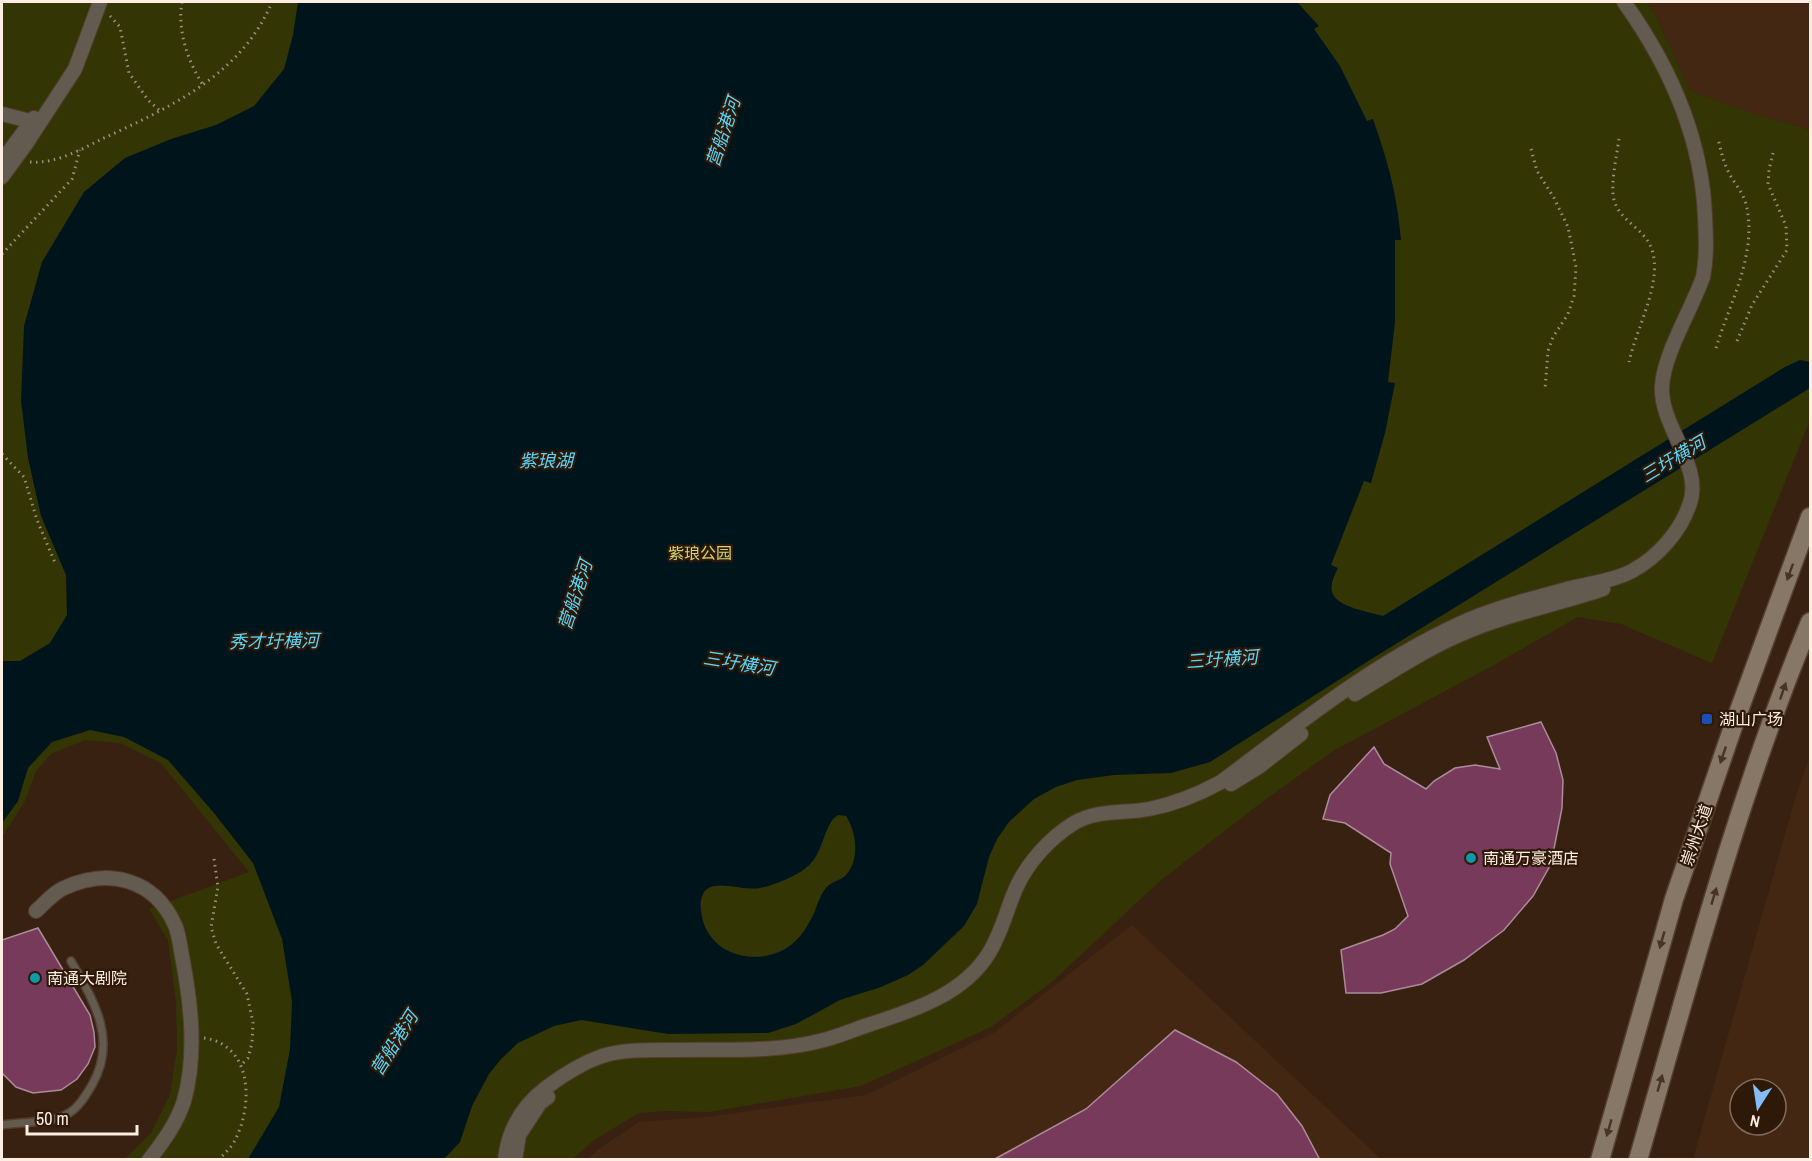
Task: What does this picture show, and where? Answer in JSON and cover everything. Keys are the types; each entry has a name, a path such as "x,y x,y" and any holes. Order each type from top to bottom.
{"main road":[{"name":"崇州大道","path":"1600,1160 1674,899 1734,724 1810,517"},
{"path":"1638,1160 1730,844 1786,680 1810,622"}],"street":[{"path":"2,162 34,125 75,69 97,2"},
{"path":"515,1160 519,1135 540,1103 594,1068 620,1060 643,1058 783,1056 888,1029 947,1004 980,975 1006,939 1024,885 1050,851 1082,829 1112,820 1168,813 1213,796 1260,766 1335,706 1419,656 1471,630 1617,584 1646,571 1672,549 1692,521 1700,490 1662,401 1662,386 1665,365 1703,277 1706,253 1704,190 1692,135 1678,96 1644,30 1624,2"},
{"path":"1635,2 1686,98 1709,163 1713,200 1710,277 1669,383 1673,426"},
{"path":"2,114 34,125"},
{"path":"2,120 34,125"},
{"path":"2,177 16,158 34,125"},
{"path":"505,1160 511,1132 523,1110 538,1094 583,1064 602,1056 622,1051 645,1050 763,1049 822,1041 934,1001 968,978 988,955 1002,930 1016,888 1029,863 1053,839 1075,823 1112,812 1148,809 1205,791 1221,782 1351,686 1394,659 1459,624 1495,611 1572,588 1605,581 1632,571 1666,544 1680,524 1690,502 1693,486 1692,473"},
{"path":"138,1160 170,1117 179,1093 185,1056 185,1026 180,980 168,928 157,909 140,893 113,885 86,889 60,900 38,914 62,889 87,880 115,878 144,886 164,905 176,926 189,995 190,1054 184,1101 177,1119 149,1160"}],"lane":[{"path":"2,1125 41,1121 68,1114 85,1098 98,1075 103,1051 103,1026 92,999 71,961"}],"path":[{"path":"97,2 120,27 129,74 148,100 160,111"},
{"path":"182,2 186,51 193,70 203,85"},
{"path":"16,158 33,163 49,161 75,152 181,101 216,75 245,48 265,18 272,2"},
{"path":"1619,139 1614,201 1619,211 1650,242 1654,259 1654,278 1650,298 1629,362"},
{"path":"1716,348 1742,271 1749,230 1745,200 1728,171 1718,140"},
{"path":"1531,149 1537,171 1568,227 1576,267 1574,296 1568,314 1548,351 1545,389"},
{"path":"2,254 72,179 80,150"},
{"path":"1737,341 1752,305 1787,250 1786,226 1768,184 1768,170 1773,153"},
{"path":"2,454 24,477 37,520 56,565"},
{"path":"214,859 219,887 211,927 216,944 247,994 253,1023 252,1043 248,1058 242,1065"},
{"path":"191,1038 213,1040 237,1057 242,1065 246,1088 244,1117 233,1145 218,1160"}],"shaded area":[{"path":"1646,2 1810,2 1810,130 1739,109 1690,91 1656,16"},
{"path":"1810,757 1810,1159 1693,1159 1797,792"},
{"path":"1132,925 1381,1159 587,1160 599,1149 639,1122 706,1117 866,1095 995,1032"}],"green space":[{"name":"紫琅湖","path":"2,2 1646,2 1656,16 1690,91 1739,109 1810,130 1810,420 1712,663 1621,624 1578,617 1494,665 1333,751 1258,805 1160,881 1053,981 991,1027 861,1086 709,1112 639,1113 594,1140 573,1159 125,1159 151,1133 170,1095 177,1049 176,1003 168,940 149,909 249,872 161,763 120,743 85,740 51,754 36,771 25,801 2,837"}],"water":[{"name":"紫琅湖","path":"298,2 1297,2 1319,26 1314,29 1340,66 1367,121 1373,119 1391,178 1397,208 1401,240 1395,240 1395,322 1388,382 1395,383 1385,433 1371,483 1364,481 1331,565 1338,568 1333,579 1332,592 1340,602 1383,616 1785,367 1800,360 1810,362 1810,388 1373,658 1210,762 1171,773 1114,775 1077,780 1056,787 1034,799 1009,822 997,839 989,857 977,904 964,926 923,965 908,975 881,987 840,1000 796,1024 768,1033 668,1034 581,1020 554,1026 518,1043 501,1059 489,1074 472,1106 460,1142 444,1159 248,1159 279,1107 290,1049 292,1001 282,939 253,863 168,760 124,737 90,730 52,742 28,768 18,801 2,823 2,661 20,661 50,643 67,615 66,575 41,516 28,458 21,401 24,326 42,262 84,192 125,158 171,139 216,125 254,106 284,69 293,35","holes":["838,815 846,816 853,830 855,847 853,863 842,879 829,885 824,891 808,925 796,941 779,952 753,957 728,951 718,944 704,924 701,910 703,893 712,886 718,885 760,888 778,883 796,874 812,862 833,819"]}],"building":[{"name":"南通万豪酒店","path":"1541,722 1556,753 1563,780 1562,808 1551,864 1533,896 1504,930 1464,960 1422,984 1381,993 1346,993 1341,950 1395,929 1408,916 1390,864 1391,853 1345,823 1323,819 1330,795 1374,747 1384,764 1426,789 1455,768 1475,765 1500,769 1487,737"},
{"name":"南通大剧院","path":"38,928 90,1015 95,1047 88,1064 77,1079 61,1090 33,1093 16,1087 2,1073 2,940"},
{"path":"1175,1030 1236,1062 1277,1094 1302,1126 1320,1160 993,1160 1086,1109"}],"place":[{"name":"湖山广场","path":"1707,719"},
{"name":"南通万豪酒店","path":"1471,858"},
{"name":"南通大剧院","path":"35,978"}],"water label":[{"name":"营船港河","path":"723,132"},
{"name":"三圩横河","path":"1673,459"},
{"name":"营船港河","path":"575,595"},
{"name":"秀才圩横河","path":"274,641"},
{"name":"三圩横河","path":"1222,659"},
{"name":"三圩横河","path":"739,663"},
{"name":"营船港河","path":"394,1043"}],"park label":[{"name":"紫琅公园","path":"700,553"}]}
